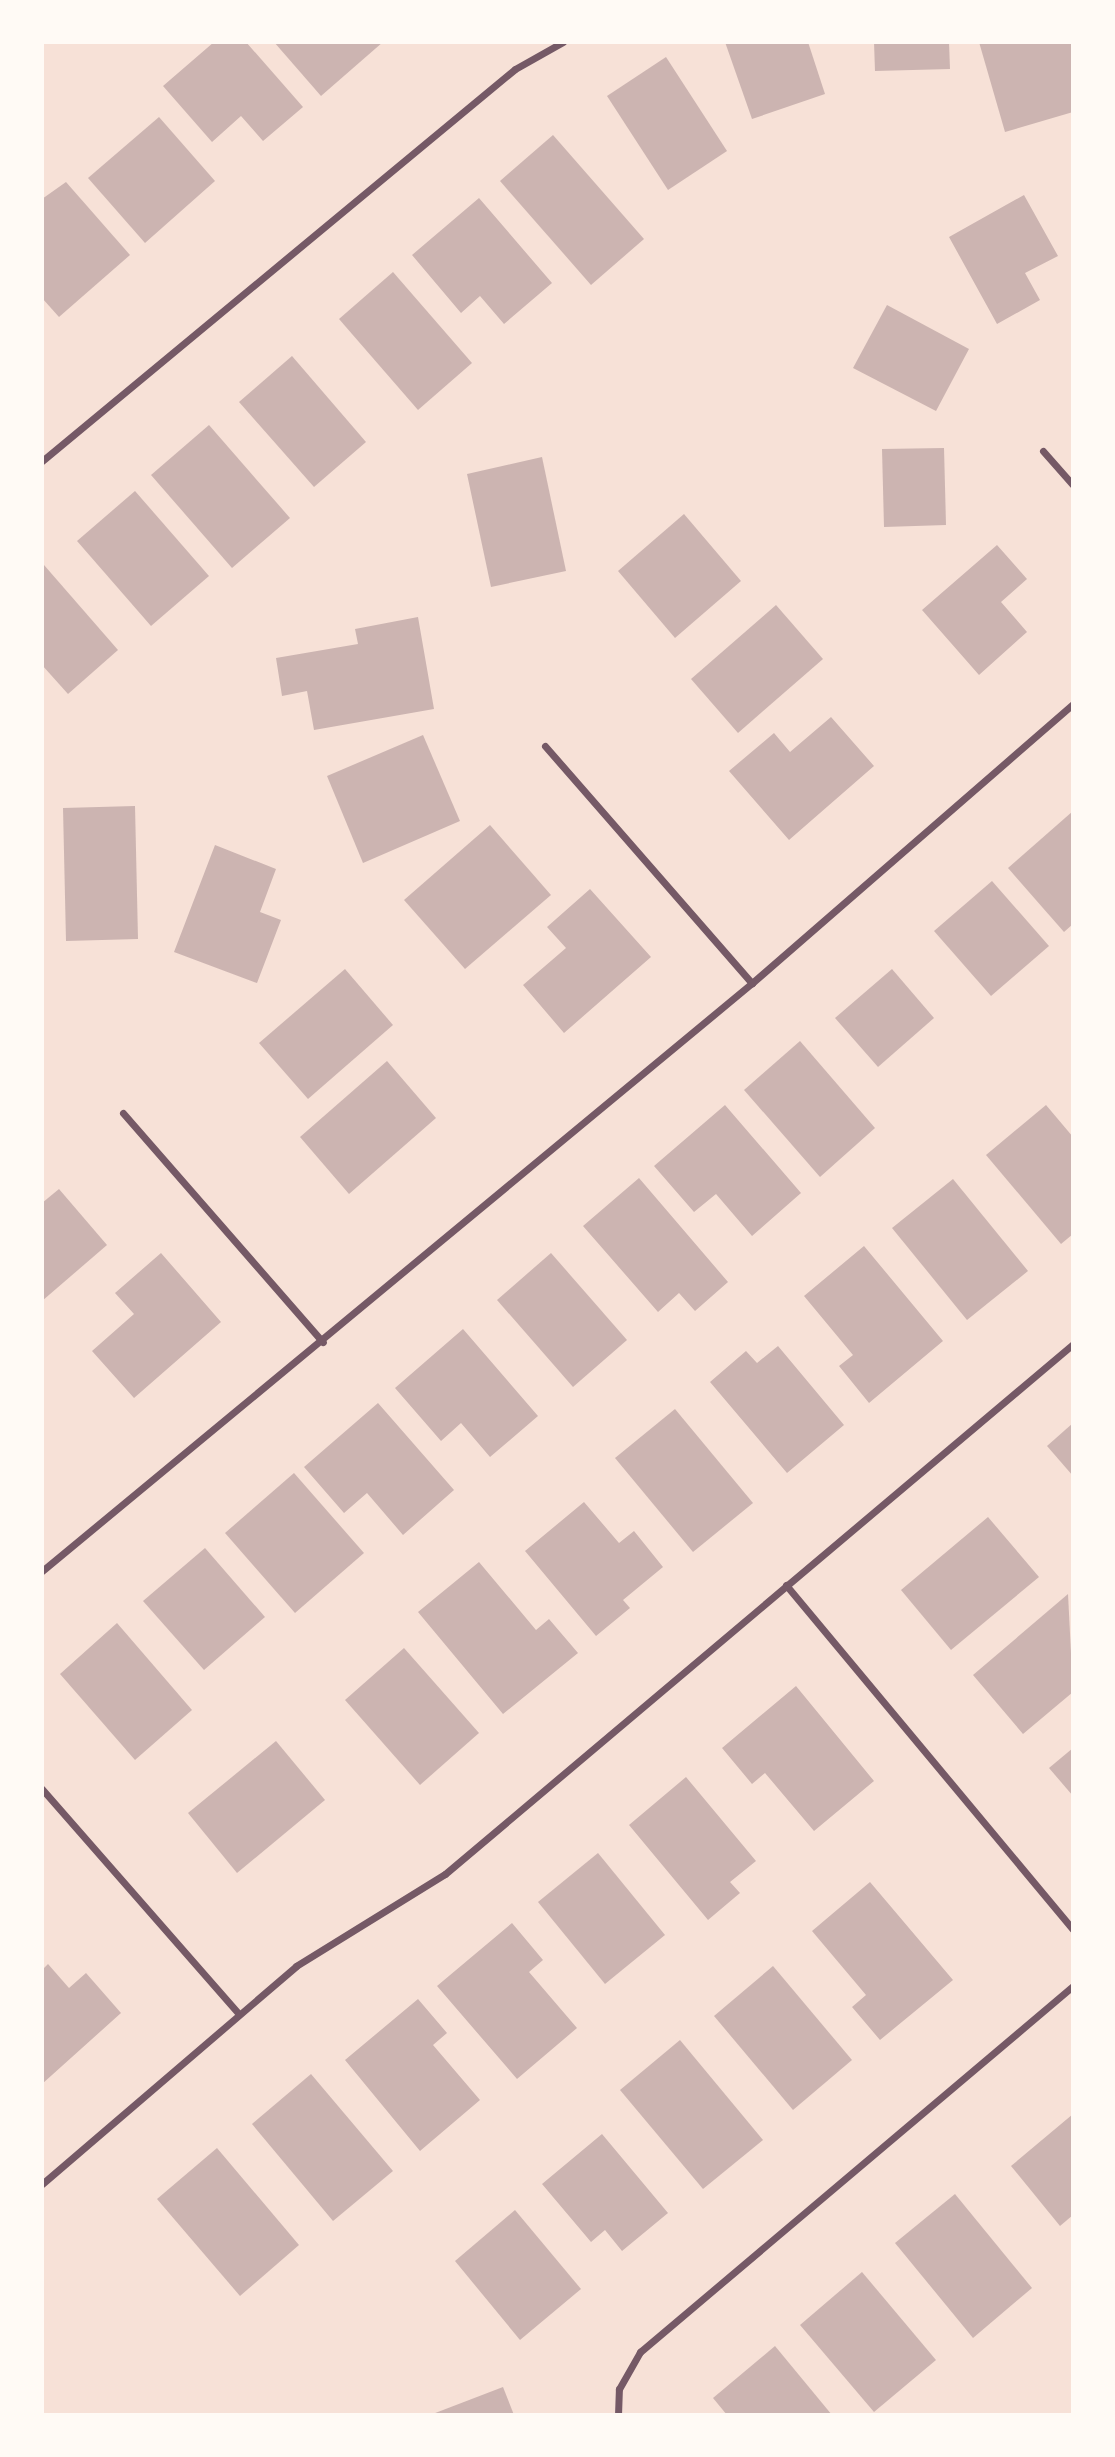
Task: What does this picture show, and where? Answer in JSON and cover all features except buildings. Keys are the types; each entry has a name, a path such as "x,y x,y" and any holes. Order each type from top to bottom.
{"street":[{"path":"42,461 515,69 563,42"},
{"path":"1044,451 1073,485"},
{"path":"42,1571 323,1342 752,983 1073,704"},
{"path":"545,746 752,983"},
{"path":"123,1113 323,1342"},
{"path":"42,2184 239,2014 321,1948 445,1874 1073,1344"},
{"path":"786,1585 1073,1928"},
{"path":"42,1789 239,2014"},
{"path":"617,2411 626,2370 640,2352 1073,1986"}]}
